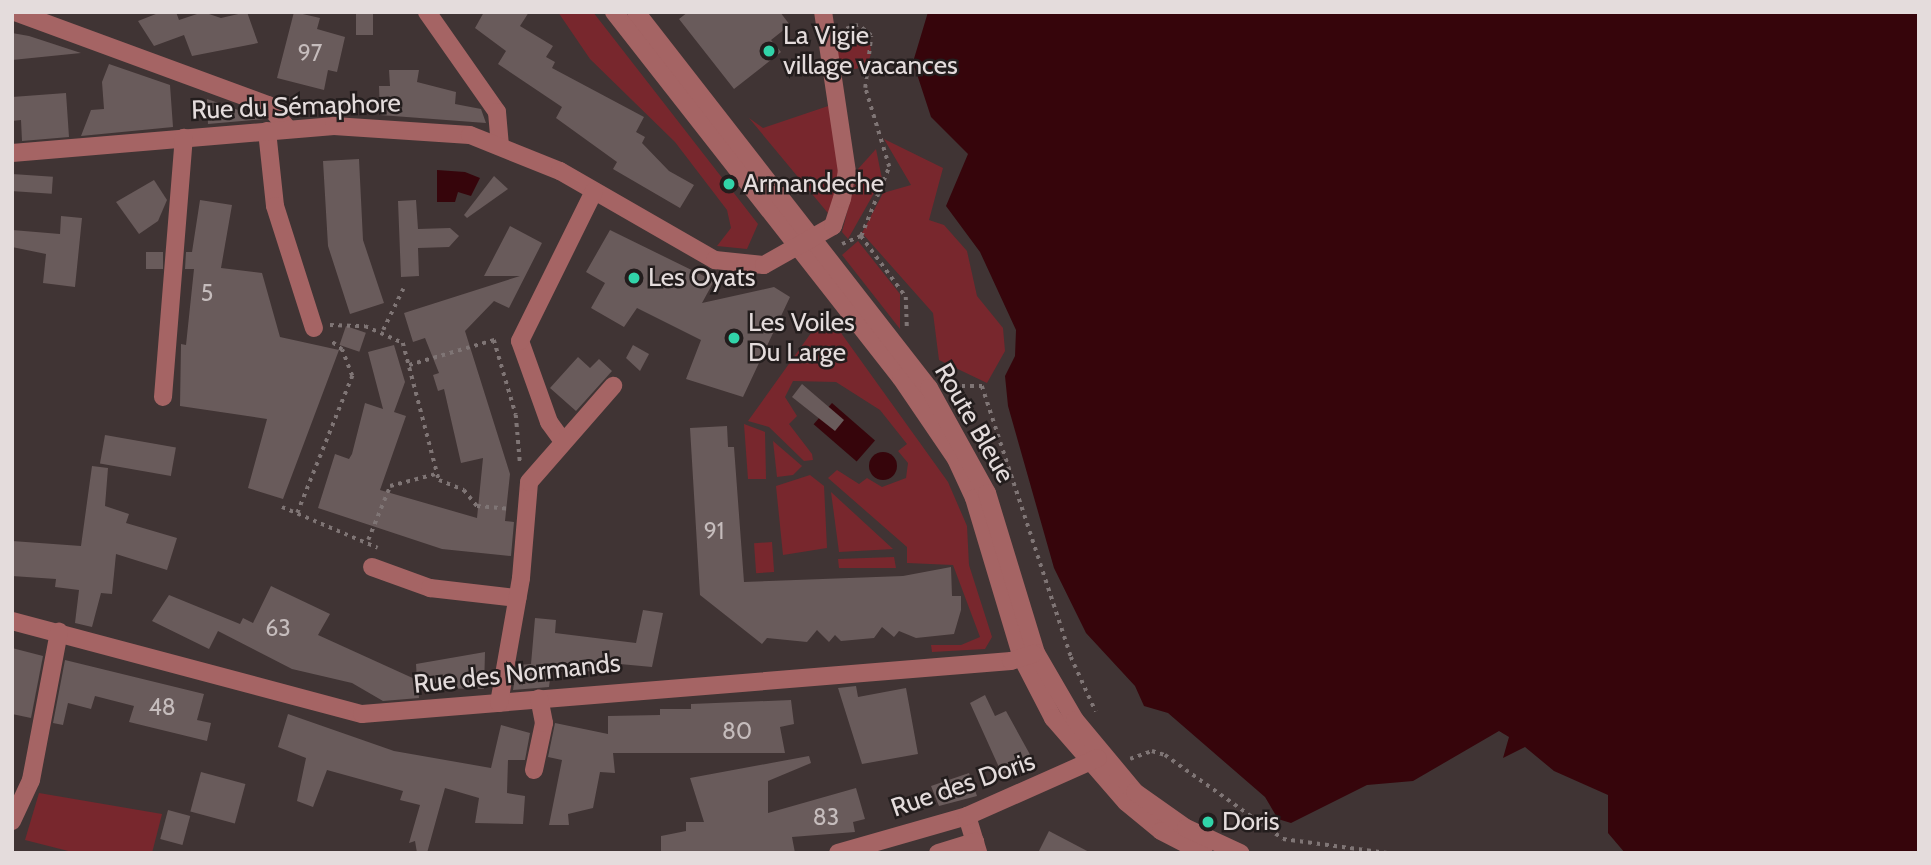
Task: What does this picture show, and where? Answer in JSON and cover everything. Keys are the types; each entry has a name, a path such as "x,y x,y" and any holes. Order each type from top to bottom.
{"street":[{"path":"13,12 268,105 288,129"},
{"path":"428,12 497,112 500,145"},
{"name":"Route Bleue","path":"614,12 805,246"},
{"name":"Route Bleue","path":"636,12 901,377 956,459 974,498 1029,655 1096,761 1161,831 1204,853"},
{"path":"805,246 833,226 847,172 825,56 823,12"},
{"name":"Rue du Sémaphore","path":"12,153 288,129 435,130 500,145 594,191 733,267 764,265 805,246"},
{"path":"267,131 278,219 314,328"},
{"path":"163,397 184,138"},
{"path":"562,440 549,422 520,341 594,191"},
{"path":"499,703 517,598 526,510 533,473 613,386"},
{"path":"375,568 430,588 517,598"},
{"name":"Rue des Normands","path":"12,621 362,714 1029,655"},
{"path":"12,821 31,780 59,632"},
{"path":"534,771 544,723 539,698"},
{"name":"Route Bleue","path":"1096,761 1165,816 1240,853"},
{"name":"Rue des Doris","path":"838,853 967,816 1096,761"},
{"path":"938,853 976,848 967,816"}],"path":[{"path":"825,56 835,33 852,26 871,36 865,88 889,167 861,236 842,244"},
{"path":"861,236 906,297 907,328"},
{"path":"383,330 403,289"},
{"path":"314,328 345,322 383,330 403,343 436,474 477,506 526,510"},
{"path":"297,513 352,376 342,350 314,328"},
{"path":"409,365 494,340 518,425 520,473"},
{"path":"953,386 982,386 1071,657 1100,721"},
{"path":"368,540 386,489 436,474"},
{"path":"282,507 368,540 381,553 375,568"},
{"path":"1123,762 1152,751 1165,755 1283,839 1387,853"}],"shaded area":[{"path":"558,12 593,12 758,224 747,249 717,246 731,228 727,210 675,142 590,59"},
{"path":"928,12 1919,12 1919,853 1625,853 1608,833 1608,795 1554,771 1525,747 1503,758 1509,737 1499,731 1413,781 1367,785 1291,823 1278,819 1265,797 1168,713 1144,706 1135,686 1086,633 1054,568 1008,406 1005,376 1015,356 1016,330 980,252 946,206 968,154 931,117 913,62"},
{"path":"853,33 866,38 871,51 866,64 853,69 840,64 835,51 840,38"},
{"path":"840,102 853,177 832,218 749,118 763,128"},
{"path":"884,139 943,168 929,220 944,225 967,251 977,296 1003,328 1005,351 987,383 939,360 933,313 862,233 883,193 911,185"},
{"path":"876,149 882,179 848,239 842,232 858,169"},
{"path":"437,170 465,172 480,178 471,196 458,192 455,202 437,202"},
{"path":"858,241 900,294 900,329 842,255"},
{"path":"826,312 948,482 967,526 969,565 992,637 985,649 932,652 931,645 961,645 980,637 953,565 907,563 907,547 828,478 837,470 859,484 867,478 882,487 906,478 908,463 898,451 907,444 880,410 836,382 793,381 785,397 797,416 789,424 812,454 813,460 804,461 769,427 748,421"},
{"path":"832,403 875,440 857,462 814,424"},
{"path":"744,424 765,432 766,479 748,479"},
{"path":"773,441 802,466 793,475 777,477"},
{"path":"883,452 893,456 897,466 893,476 883,480 873,476 869,466 873,456"},
{"path":"810,475 824,486 827,548 783,555 776,486"},
{"path":"831,492 893,549 894,549 839,552"},
{"path":"772,542 774,572 756,573 754,543"},
{"path":"894,557 896,568 839,568 838,559"},
{"path":"39,793 162,814 152,853 76,853 25,840"}],"building":[{"path":"161,12 176,12 179,20 203,12 221,18 247,12 258,43 192,56 184,35 154,46 138,21"},
{"path":"294,12 320,18 317,29 345,37 337,72 328,70 324,90 277,78"},
{"path":"356,12 373,12 373,35 356,35"},
{"path":"484,12 529,12 520,26 553,46 546,57 555,62 552,68 644,117 636,132 645,137 642,143 669,171 694,185 680,208 613,169 617,162 556,118 562,107 498,64 506,51 475,28"},
{"path":"688,12 780,12 790,25 771,40 781,52 734,89 679,19"},
{"path":"12,33 29,36 81,53 12,60"},
{"path":"109,64 170,85 173,127 81,136 91,110 104,109 102,82"},
{"path":"389,70 419,70 417,82 456,92 455,104 481,109 486,123 380,115 379,86 390,86"},
{"path":"66,93 69,137 22,141 21,120 12,121 12,97"},
{"path":"207,99 264,119 208,124"},
{"path":"359,159 363,240 384,303 350,314 328,246 323,161"},
{"path":"12,174 53,177 52,194 12,191"},
{"path":"494,176 508,189 467,218 464,215"},
{"path":"154,180 167,200 158,221 139,234 116,202"},
{"path":"200,200 232,205 221,268 262,273 280,337 339,350 283,499 248,488 267,419 180,406 181,344 186,345 194,269 185,269 186,252 192,252"},
{"path":"416,200 418,229 450,228 459,236 449,247 418,248 419,276 401,277 398,201"},
{"path":"61,216 82,218 75,287 43,283 46,254 12,247 12,230 60,234"},
{"path":"510,226 542,243 509,308 494,301 465,331 510,474 505,521 514,522 511,556 442,549 318,508 335,454 349,459 352,454 365,403 383,409 368,352 394,345 405,382 394,412 406,416 380,490 477,518 483,458 461,463 444,389 438,391 433,375 439,373 425,338 413,342 404,313 520,276 484,276"},
{"path":"610,230 714,281 702,303 774,287 790,297 743,397 686,379 701,340 637,308 624,327 591,308 605,283 586,272"},
{"path":"146,252 163,252 163,269 146,269"},
{"path":"346,326 366,333 359,352 339,345"},
{"path":"633,345 649,354 640,371 626,358"},
{"path":"578,357 590,368 599,359 612,371 576,411 550,388"},
{"path":"802,384 844,420 835,431 792,397"},
{"path":"727,426 728,447 734,447 744,582 903,576 951,567 952,596 961,596 961,610 954,634 916,638 899,631 894,637 882,627 874,638 841,641 835,635 829,642 817,630 807,642 767,638 762,644 700,595 690,428"},
{"path":"105,435 176,448 171,476 100,464"},
{"path":"92,466 108,468 105,506 129,514 126,523 177,538 167,570 116,554 112,594 101,593 92,627 75,623 79,590 55,587 56,579 12,576 12,541 81,546"},
{"path":"271,586 330,614 318,635 417,680 416,664 485,652 484,689 418,688 419,698 383,701 352,683 292,669 218,631 209,649 152,621 169,595 240,624 243,618 253,623"},
{"path":"643,610 663,613 652,667 609,663 605,675 552,663 549,687 513,690 517,665 531,664 535,618 556,620 555,633 636,643"},
{"path":"12,648 43,656 31,718 12,714"},
{"path":"65,660 204,694 197,720 211,723 207,741 129,722 134,706 95,696 91,709 68,703 63,725 53,723"},
{"path":"856,686 858,697 906,688 918,754 862,764 838,688"},
{"path":"985,695 995,716 1006,711 1033,760 1002,774 970,703"},
{"path":"791,700 794,724 780,727 785,753 613,753 615,773 600,772 593,808 568,814 569,825 549,825 562,760 548,757 555,723 608,734 608,716 660,715 660,709 691,709 691,704"},
{"path":"288,714 394,751 491,768 501,725 530,733 525,760 508,760 507,793 525,796 523,824 475,823 479,798 445,788 427,853 417,853 415,841 409,843 420,805 400,800 403,791 327,770 313,807 297,801 306,758 278,747"},
{"path":"809,756 811,763 768,781 768,813 856,788 865,819 853,822 855,832 792,837 795,853 661,853 661,836 686,831 686,822 704,822 690,778"},
{"path":"201,772 245,784 235,824 190,812"},
{"path":"969,773 977,796 939,806 931,786"},
{"path":"168,810 190,816 182,845 160,839"},
{"path":"1049,831 1091,853 1038,853"}],"place":[{"name":"La Vigie village vacances","path":"769,51"},
{"name":"Armandeche","path":"729,184"},
{"name":"Les Oyats","path":"634,278"},
{"name":"Les Voiles Du Large","path":"734,338"},
{"name":"Doris","path":"1208,822"}]}
